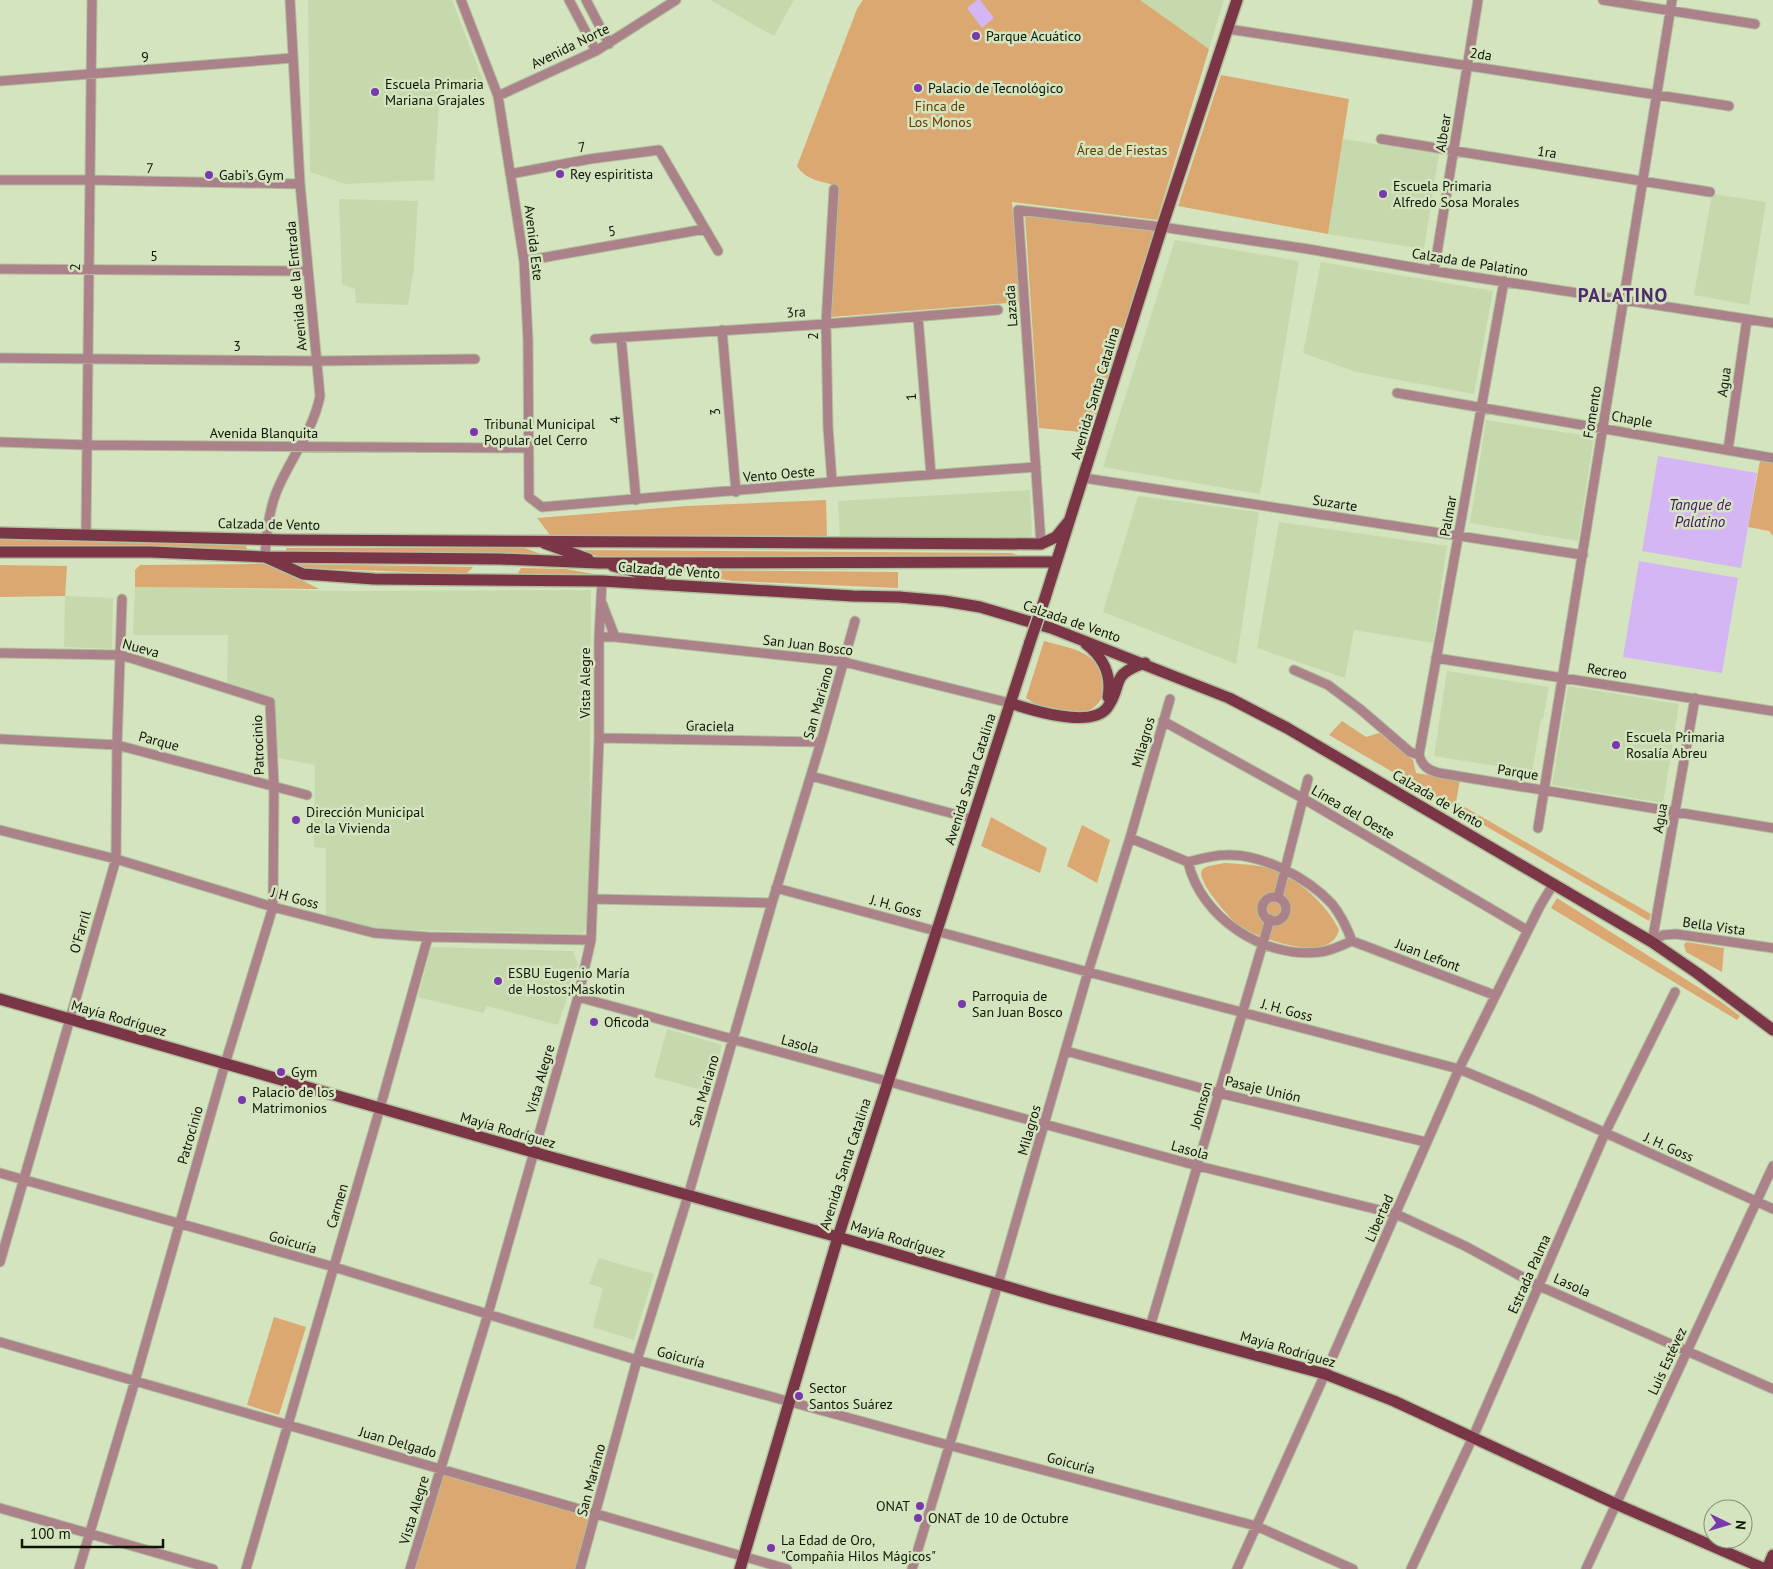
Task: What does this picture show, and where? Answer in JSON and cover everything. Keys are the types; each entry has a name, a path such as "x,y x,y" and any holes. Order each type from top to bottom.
{"main road":[{"name":"Avenida Santa Catalina","path":"740,1569 838,1236 1055,562 1084,478 1162,227 1237,0"},
{"path":"1055,562 1053,554 1041,544 1056,537 1069,521"},
{"name":"Calzada de Vento","path":"0,533 266,539 1041,544"},
{"path":"538,541 600,563 645,575 726,589"},
{"name":"Calzada de Vento","path":"0,552 150,552 265,558 500,559 600,563 1055,562"},
{"name":"Calzada de Vento","path":"265,558 303,574 374,579 602,581 944,601 980,607 1051,628 1145,663 1229,698 1287,728 1652,942 1773,1030"},
{"path":"1080,639 1102,660 1109,679 1110,688 1105,704 1085,717"},
{"path":"1010,703 1072,718 1098,715 1107,709 1122,674 1130,668 1145,663"},
{"name":"Mayía Rodríguez","path":"0,999 688,1196 838,1236 1150,1328 1325,1374 1394,1401 1616,1504 1766,1569"},
{"path":"1766,1569 1773,1555"}],"street":[{"name":"2","path":"86,534 92,0"},
{"name":"Avenida de la Entrada","path":"265,558 266,539 276,492 317,412 320,396 300,184 290,0"},
{"name":"Avenida Este","path":"461,0 498,96 524,261 528,332 529,497"},
{"path":"569,0 596,52"},
{"path":"586,0 609,44"},
{"name":"Avenida Norte","path":"498,96 596,52 676,0"},
{"name":"Albear","path":"1434,271 1478,0"},
{"path":"1603,0 1755,24"},
{"name":"Fomento","path":"1538,828 1672,0"},
{"name":"2da","path":"1228,29 1729,106"},
{"name":"9","path":"0,81 293,58"},
{"name":"1ra","path":"1381,139 1710,192"},
{"name":"7","path":"510,174 580,161 659,150 705,229"},
{"name":"7","path":"0,180 300,184"},
{"name":"2","path":"832,482 828,427 826,324 834,189"},
{"name":"Lazada","path":"1041,544 1018,210 1162,227"},
{"name":"Calzada de Palatino","path":"1162,227 1773,323"},
{"path":"705,229 718,251"},
{"name":"5","path":"524,261 705,229"},
{"name":"5","path":"0,269 308,271"},
{"name":"Palmar","path":"1419,755 1504,281"},
{"name":"3ra","path":"595,338 621,338 826,324 998,310"},
{"name":"1","path":"918,317 931,475"},
{"name":"Agua","path":"1728,450 1747,319"},
{"name":"3","path":"722,330 736,492"},
{"name":"4","path":"621,338 636,500"},
{"name":"3","path":"0,358 475,359"},
{"name":"Chaple","path":"1397,392 1773,458"},
{"name":"Avenida Blanquita","path":"0,442 87,446 528,448"},
{"name":"Vento Oeste","path":"529,497 542,508 832,482 1036,467"},
{"name":"Suzarte","path":"1084,478 1583,554"},
{"name":"Vista Alegre","path":"410,1569 488,1314 578,997 591,940 599,738 599,637 602,581"},
{"name":"O'Farril","path":"0,1262 116,859 117,745 122,599"},
{"path":"600,599 616,637"},
{"name":"San Mariano","path":"580,1569 637,1360 688,1196 855,621"},
{"name":"San Juan Bosco","path":"599,637 616,637 844,662 1010,703"},
{"name":"Nueva","path":"0,653 121,655 270,702"},
{"name":"Recreo","path":"1436,658 1773,711"},
{"name":"Parque","path":"1294,670 1328,685 1360,709 1410,752 1419,755 1421,763 1429,771 1773,828"},
{"name":"Agua","path":"1652,942 1695,698"},
{"name":"Milagros","path":"912,1569 1170,699"},
{"name":"Patrocinio","path":"79,1569 135,1381 225,1064 273,907 274,786 270,702"},
{"name":"Línea del Oeste","path":"1163,721 1304,800 1527,930"},
{"name":"Graciela","path":"599,738 821,742"},
{"name":"Parque","path":"0,739 117,745 307,795"},
{"path":"810,776 973,820"},
{"path":"1270,920 1280,919 1285,914 1286,906 1278,898 1308,779"},
{"name":"J H Goss","path":"0,830 116,859 273,907 374,933 428,937 591,940"},
{"path":"1130,838 1188,862 1203,858 1232,855 1253,858 1285,871 1308,884 1332,904 1343,920 1352,941 1328,951 1313,953 1293,952 1264,944 1244,935 1208,902 1190,873 1188,862"},
{"name":"Libertad","path":"1237,1569 1459,1069 1527,930 1554,883"},
{"name":"J. H. Goss","path":"776,888 936,932 1459,1069 1533,1100 1773,1209"},
{"name":"Johnson","path":"1150,1328 1264,944 1270,920 1263,913 1264,902 1271,897 1278,898"},
{"path":"594,900 772,903"},
{"name":"Bella Vista","path":"1652,942 1662,935 1676,934 1773,948"},
{"name":"Carmen","path":"246,1569 428,937"},
{"name":"Juan Lefont","path":"1352,941 1494,995"},
{"name":"Estrada Palma","path":"1411,1569 1473,1437 1606,1133 1675,992"},
{"name":"Lasola","path":"578,997 1198,1166 1396,1214 1465,1246 1539,1286 1773,1389"},
{"name":"Pasaje Unión","path":"1066,1051 1219,1093 1426,1142"},
{"name":"Luis Estévez","path":"1586,1569 1773,1166"},
{"name":"Goicuría","path":"0,1173 334,1268 637,1360 948,1445 1256,1526 1353,1569"},
{"name":"Juan Delgado","path":"0,1342 787,1569"},
{"path":"0,1508 213,1569"}],"shaded area":[{"name":"Escuela Primaria Mariana Grajales","path":"308,0 452,0 483,80 443,81 439,103 434,180 345,184 310,172"},
{"path":"710,0 794,0 774,36"},
{"path":"1140,0 1224,0 1209,49"},
{"name":"Escuela Primaria Alfredo Sosa Morales","path":"1343,139 1439,154 1424,249 1328,234"},
{"path":"1712,194 1766,202 1749,305 1694,295"},
{"path":"339,199 418,201 414,267 408,305 356,303 355,289 342,284"},
{"path":"1175,240 1299,261 1260,494 1103,467"},
{"path":"1321,262 1493,291 1474,394 1356,372 1303,353"},
{"path":"1486,420 1594,437 1578,541 1470,523"},
{"path":"1030,490 1032,535 1028,539 840,538 838,501"},
{"path":"1138,496 1259,512 1236,664 1103,612"},
{"path":"1279,522 1447,546 1433,643 1354,630 1345,678 1257,648"},
{"path":"135,587 352,591 591,590 589,925 582,934 375,929 326,917 326,848 314,847 315,765 273,757 270,702 227,688 228,635 133,635"},
{"path":"65,596 113,598 112,649 64,647"},
{"path":"1447,671 1549,687 1543,719 1541,719 1532,772 1434,756"},
{"name":"Escuela Primaria Rosalía Abreu","path":"1568,686 1679,704 1663,803 1552,785"},
{"name":"ESBU Eugenio María de Hostos;Maskotin","path":"431,947 573,951 578,964 558,1025 487,1006 483,1013 418,997"},
{"path":"667,1029 722,1045 709,1092 654,1077"},
{"path":"599,1258 654,1274 634,1340 593,1327 603,1288 589,1284"}],"green space":[{"name":"Finca de Los Monos","path":"863,0 1140,0 1209,49 1157,220 1012,202 1020,302 831,317 839,186 810,178 797,166 857,9"},
{"path":"1221,75 1349,99 1328,234 1178,206"},
{"path":"1025,215 1154,231 1091,433 1039,428"},
{"path":"1760,461 1773,463 1773,536 1769,531 1748,527"},
{"path":"826,500 827,536 550,535 537,518 686,506"},
{"path":"0,539 245,543 247,549 244,551 0,548"},
{"path":"286,548 524,548 541,554 286,553"},
{"path":"573,550 1011,553 1021,556 598,556"},
{"path":"270,564 319,589 135,587 135,570 140,565"},
{"path":"292,564 473,567 466,574 302,568"},
{"path":"0,565 67,566 65,596 0,597"},
{"path":"521,568 566,569 605,576 517,575"},
{"path":"676,570 898,572 898,588 732,581"},
{"path":"1044,641 1078,651 1094,661 1099,668 1104,684 1104,692 1096,705 1082,712 1066,712 1048,708 1026,698"},
{"path":"1342,721 1366,737 1379,733 1413,760 1416,773 1460,780 1456,802 1651,914 1649,921 1329,735"},
{"path":"991,817 1047,848 1040,873 981,846"},
{"path":"1082,825 1110,840 1097,883 1067,866"},
{"path":"1224,863 1255,865 1271,869 1306,889 1326,909 1339,930 1333,940 1323,946 1310,948 1280,943 1242,928 1216,901 1201,875 1204,868"},
{"path":"1557,898 1720,1001 1740,1016 1737,1020 1551,908"},
{"path":"1686,942 1724,948 1722,972 1686,952 1684,945"},
{"path":"274,1317 306,1327 279,1415 247,1405"},
{"path":"443,1473 590,1516 575,1569 415,1569"}],"water":[{"path":"977,0 980,0 994,18 982,28 967,8"},
{"name":"Tanque de Palatino","path":"1658,456 1757,473 1741,568 1642,551"},
{"name":"Tanque de Palatino","path":"1639,561 1738,578 1722,673 1623,657"}],"place":[{"name":"Parque Acuático","path":"976,36"},
{"name":"Palacio de Tecnológico","path":"918,88"},
{"name":"Escuela Primaria Mariana Grajales","path":"375,92"},
{"name":"Rey espiritista","path":"560,174"},
{"name":"Gabi’s Gym","path":"209,175"},
{"name":"Escuela Primaria Alfredo Sosa Morales","path":"1383,194"},
{"name":"Tribunal Municipal Popular del Cerro","path":"474,432"},
{"name":"Escuela Primaria Rosalía Abreu","path":"1616,745"},
{"name":"Dirección Municipal de la Vivienda","path":"296,820"},
{"name":"ESBU Eugenio María de Hostos;Maskotin","path":"498,981"},
{"name":"Parroquia de San Juan Bosco","path":"962,1004"},
{"name":"Oficoda","path":"594,1022"},
{"name":"Gym","path":"281,1072"},
{"name":"Palacio de los Matrimonios","path":"242,1100"},
{"name":"Sector Santos Suárez","path":"799,1396"},
{"name":"ONAT","path":"920,1506"},
{"name":"ONAT de 10 de Octubre","path":"918,1518"},
{"name":"La Edad de Oro, \"Compañia Hilos Mágicos\"","path":"771,1548"}],"district":[{"name":"PALATINO","path":"1623,295"}],"park label":[{"name":"Área de Fiestas","path":"1122,150"}]}
